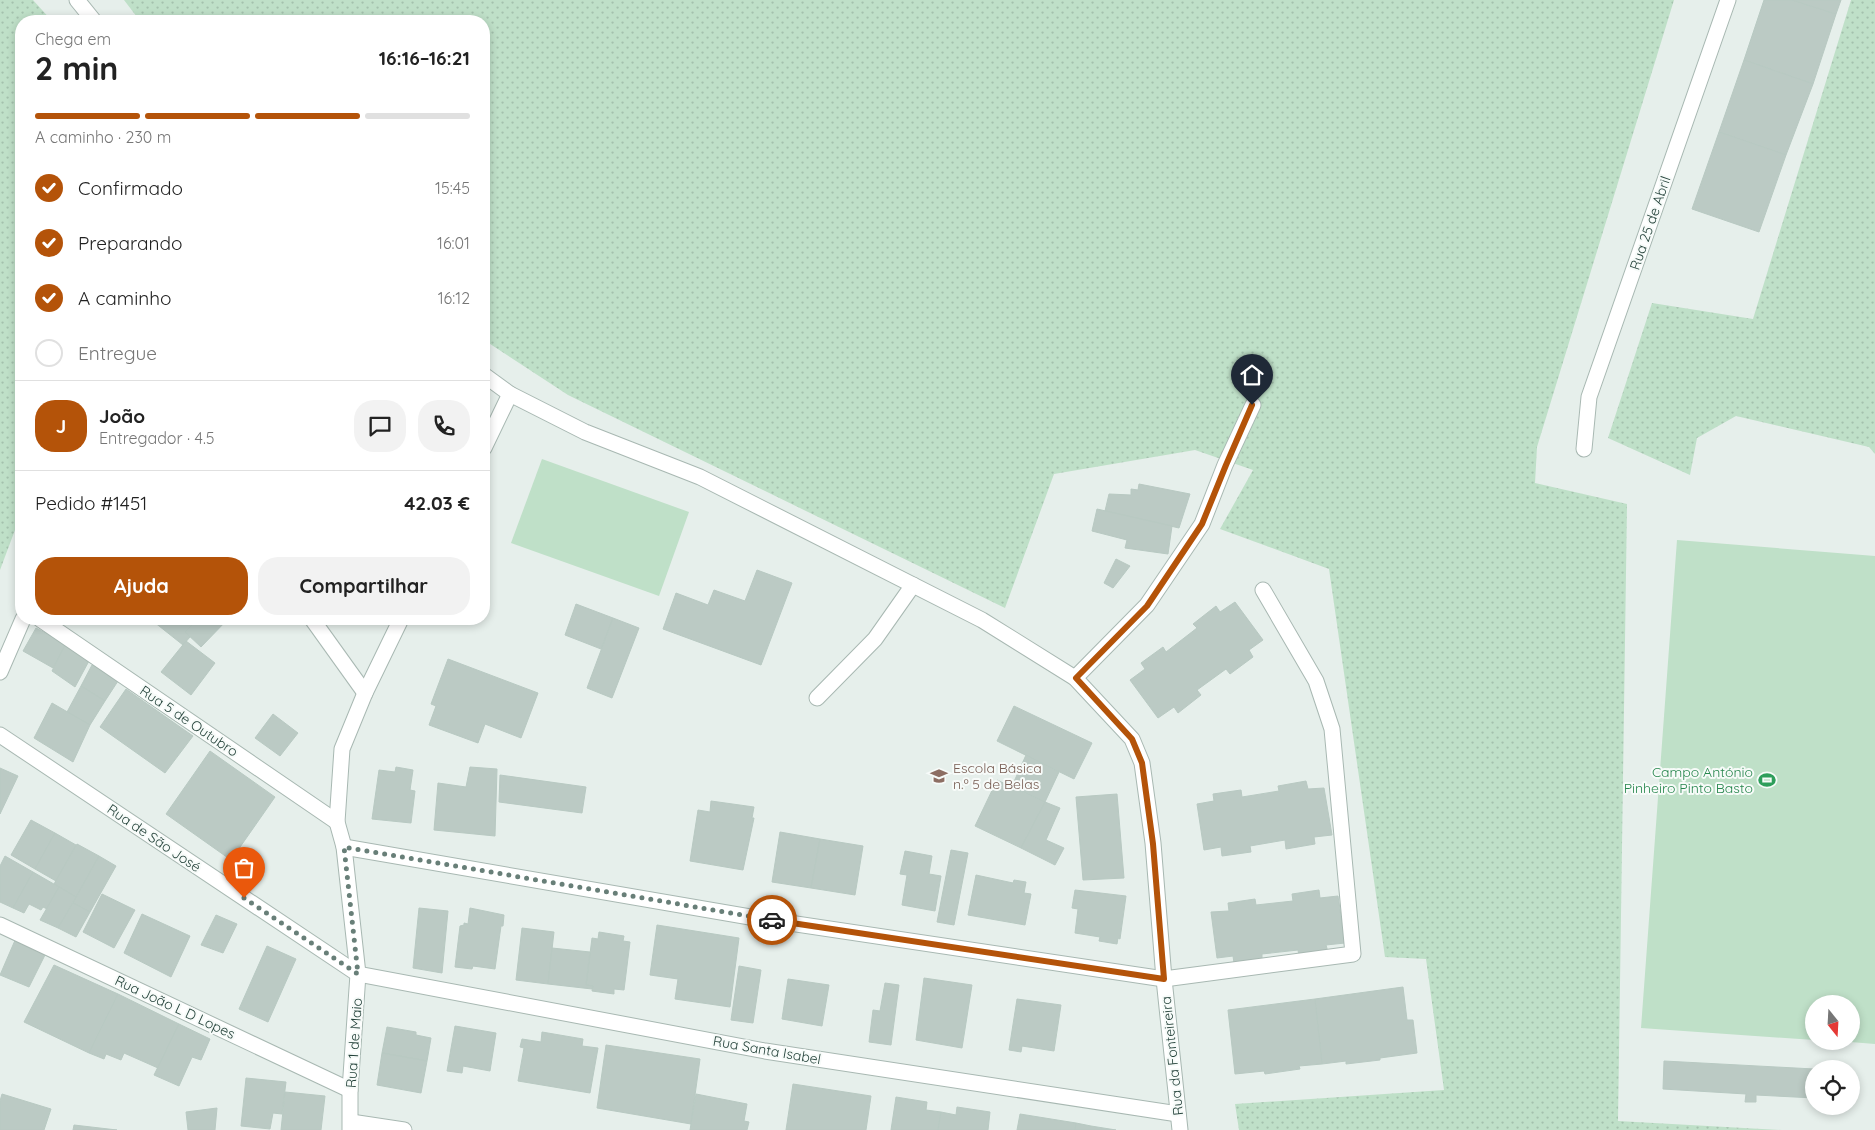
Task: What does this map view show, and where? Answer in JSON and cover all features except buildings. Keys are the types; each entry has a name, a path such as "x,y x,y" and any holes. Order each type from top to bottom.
{"street":[{"path":"77,0 89,15"},
{"name":"Rua 25 de Abril","path":"1584,449 1589,397 1728,0"},
{"name":"Rua da Fonteireira","path":"490,379 510,394 585,432 700,477 982,620 1076,678 1132,739 1142,763 1153,844 1164,979 1180,1130"},
{"path":"490,436 510,394"},
{"path":"1076,678 1147,606 1202,524 1252,405"},
{"path":"817,698 875,639 913,585"},
{"path":"344,847 750,917 1164,979 1353,954 1332,729 1316,681 1263,590"},
{"path":"0,672 20,625"},
{"name":"Rua 5 de Outubro","path":"49,625 337,822"},
{"path":"316,625 365,693"},
{"name":"Rua 1 de Maio","path":"350,1126 350,1090 358,974 344,847 337,822 342,749 365,693 398,625"},
{"name":"Rua de São José","path":"0,735 358,974"},
{"name":"Rua João L D Lopes","path":"0,925 350,1090"},
{"name":"Rua Santa Isabel","path":"358,974 764,1051 1178,1114"},
{"path":"350,1126 404,1130"}],"green space":[{"path":"0,0 33,0 47,15 15,15 15,530 0,570"},
{"path":"124,0 1674,0 1537,447 1535,483 1627,504 1618,1121 1782,1130 1239,1130 1235,1104 1444,1090 1426,959 1385,957 1329,569 1220,529 1253,470 1195,450 1054,474 1005,608 568,395 490,344 490,15 135,15"},
{"path":"1851,0 1875,0 1875,454 1869,447 1736,416 1697,438 1690,475 1608,438 1652,303 1753,319"},
{"path":"542,459 689,512 659,596 511,543"},
{"name":"Campo António Pinheiro Pinto Basto","path":"1677,540 1875,556 1875,1044 1860,1043 1860,995 1805,995 1805,1039 1641,1028"}],"way so far":[{"path":"244,898 358,974 344,847 772,920"}],"place":[{"name":"Escola Básica n.º 5 de Belas","path":"939,776"},
{"name":"Campo António Pinheiro Pinto Basto","path":"1767,780"}],"route":[{"path":"772,920 1164,979 1153,844 1142,763 1132,739 1076,678 1147,606 1202,524 1252,405"}]}
